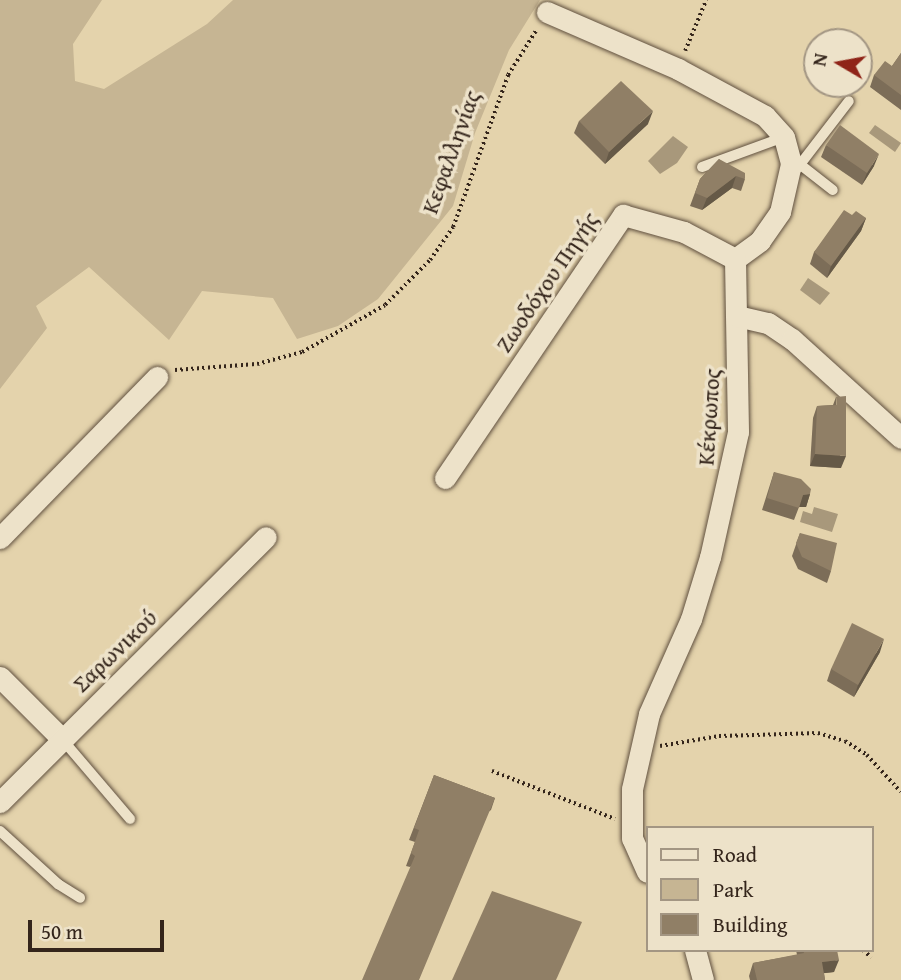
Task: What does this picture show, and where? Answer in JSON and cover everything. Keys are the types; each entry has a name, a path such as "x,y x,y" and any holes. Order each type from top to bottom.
{"street":[{"path":"547,12 678,69 765,116 784,137 791,164 796,171 780,212 760,242 735,259"},
{"name":"Ζωοδόχου Πηγής","path":"445,478 623,215 684,232 735,259"},
{"name":"Κέκρωπος","path":"646,869 630,824 632,789 649,714 691,619 732,476 738,432 735,259"},
{"path":"737,316 768,323 792,339 901,438"},
{"path":"0,538 157,377"},
{"name":"Σαρωνικού","path":"0,802 266,537"},
{"path":"0,677 62,739"},
{"path":"696,952 703,980"}],"lane":[{"path":"832,190 796,171 849,101"},
{"path":"702,167 784,137"},
{"path":"62,739 130,819"},
{"path":"0,831 58,884 80,898"}],"path":[{"path":"678,69 706,0"},
{"name":"Κεφαλληνίας","path":"157,377 167,371 257,364 302,352 350,329 385,305 430,260 453,227 508,75 547,12"},
{"path":"641,749 719,736 818,733 845,741 867,755 901,792"},
{"path":"492,771 630,824"},
{"path":"865,952 870,957"}],"green space":[{"path":"0,0 102,0 73,44 75,81 104,89 207,24 233,0 540,0 509,50 475,133 453,206 378,299 338,326 297,339 273,298 202,291 169,340 89,267 36,306 47,328 0,389"}],"shaded area":[{"path":"875,125 901,143 895,152 869,133"},
{"path":"673,136 688,147 677,163 660,174 648,161"},
{"path":"808,278 830,293 820,305 800,290"},
{"path":"814,507 838,514 832,532 800,522 803,511 812,514"}],"building":[{"path":"901,53 901,95 874,75 885,61 892,66"},
{"path":"621,81 653,111 609,152 579,121"},
{"path":"840,125 879,154 867,173 826,145"},
{"path":"719,159 745,173 745,179 736,176 707,198 695,193 700,179"},
{"path":"844,210 852,215 856,211 866,218 831,266 814,252"},
{"path":"846,396 846,456 815,454 817,406 837,405 836,397"},
{"path":"774,472 801,479 811,489 810,494 803,495 799,508 767,498"},
{"path":"800,533 837,543 831,571 802,557 796,543"},
{"path":"852,623 884,639 858,685 831,669"},
{"path":"434,775 495,798 419,980 362,980 415,856 411,853 419,830 414,828"},
{"path":"492,891 582,922 556,980 452,980"},
{"path":"837,952 839,960 822,962 825,980 757,980 753,963 804,953"}]}
